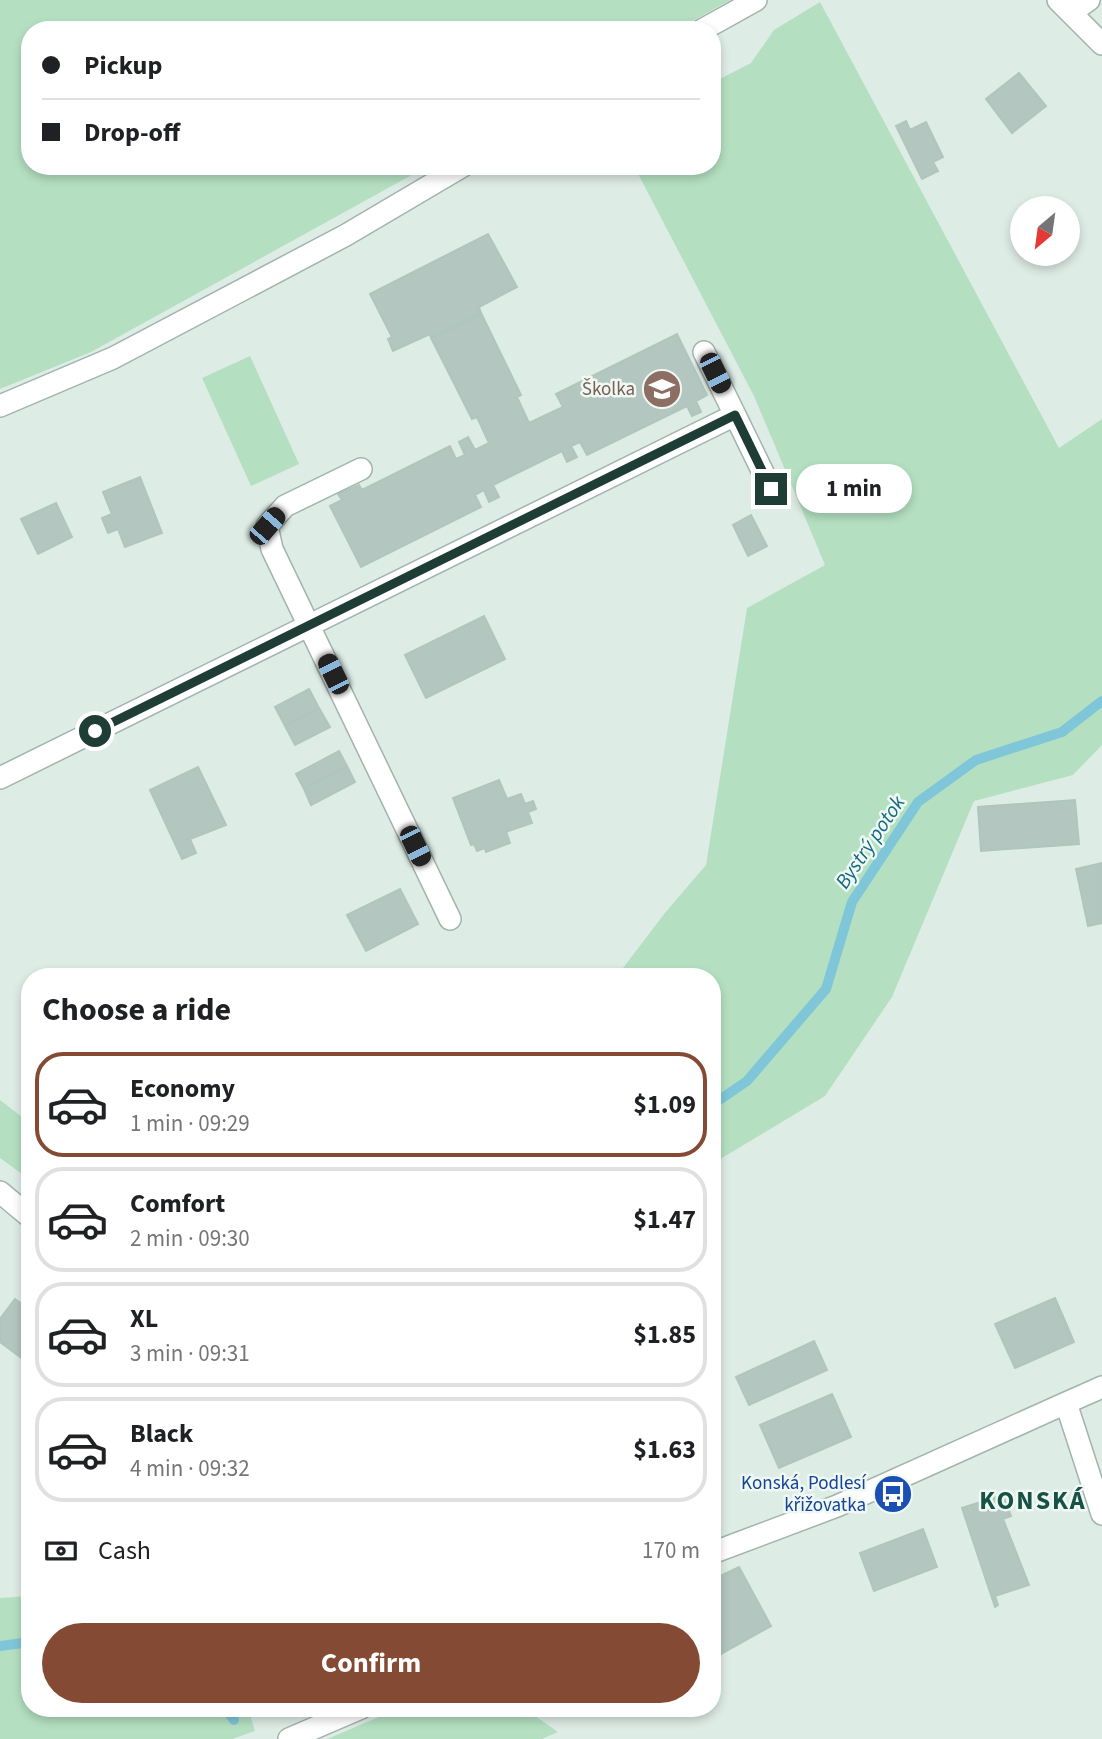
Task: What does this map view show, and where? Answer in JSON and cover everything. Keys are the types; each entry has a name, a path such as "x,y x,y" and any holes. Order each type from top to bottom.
{"street":[{"path":"718,21 756,0"},
{"path":"1073,4 1102,44"},
{"path":"0,406 113,358 346,235 448,175"},
{"path":"705,352 771,489"},
{"path":"0,778 735,415"},
{"path":"361,470 285,506 267,526 272,549 450,919"},
{"path":"0,1192 21,1210"},
{"path":"721,1550 837,1506 1102,1387"},
{"path":"1066,1403 1102,1514"},
{"path":"289,1739 340,1717"}],"green space":[{"path":"0,0 730,0 692,21 21,21 21,175 412,175 91,352 0,389"},
{"path":"820,2 1059,448 1102,419 1102,745 1073,775 974,801 892,997 825,1096 721,1159 721,968 623,968 706,865 747,608 825,565 754,396 639,175 721,175 721,78 751,63 774,30"},
{"path":"250,356 299,464 251,486 202,378"},
{"path":"0,1100 21,1116 21,1173 0,1158"},
{"path":"21,1597 21,1717 251,1717 255,1731 232,1739 0,1739 0,1598"},
{"path":"379,1717 537,1717 558,1732 542,1739 327,1739"}],"building":[{"path":"1019,73 1046,106 1012,133 986,99"},
{"path":"906,121 910,130 926,122 943,157 933,162 938,171 922,179 896,126"},
{"path":"488,234 517,287 479,307 481,313 431,338 430,334 393,351 388,339 392,337 370,294"},
{"path":"481,313 521,395 517,397 529,423 563,407 556,394 677,334 707,395 696,401 701,412 692,416 687,406 587,455 580,442 571,446 577,457 567,462 562,451 493,485 499,497 489,502 484,490 475,495 481,507 361,567 330,506 342,500 338,494 359,485 362,490 450,446 456,459 465,455 459,442 468,437 475,450 489,443 477,417 472,419 431,338"},
{"path":"140,477 162,533 125,547 118,529 108,533 102,518 112,514 103,492"},
{"path":"56,503 72,537 38,554 21,519"},
{"path":"751,515 767,546 748,556 733,525"},
{"path":"484,616 505,659 426,698 405,655"},
{"path":"309,689 319,708 285,726 275,707"},
{"path":"319,708 330,727 295,745 285,726"},
{"path":"339,751 347,766 304,789 296,774"},
{"path":"347,766 355,782 311,805 304,789"},
{"path":"198,767 226,825 190,839 196,853 182,859 150,790"},
{"path":"499,780 507,799 521,794 525,804 533,801 536,809 528,812 532,823 506,832 510,843 486,852 485,848 477,851 474,844 471,845 453,798"},
{"path":"1075,800 1079,844 981,851 978,807"},
{"path":"1102,863 1102,923 1088,926 1076,869"},
{"path":"400,889 418,924 366,951 347,915"},
{"path":"1055,1298 1074,1342 1015,1368 995,1324"},
{"path":"15,1299 21,1303 21,1358 0,1342 0,1319"},
{"path":"814,1341 827,1370 749,1405 736,1377"},
{"path":"832,1394 851,1437 779,1468 760,1425"},
{"path":"1003,1495 1011,1516 1003,1519 1029,1585 995,1596 998,1605 995,1607 962,1508"},
{"path":"923,1529 937,1567 874,1591 860,1553"},
{"path":"739,1567 771,1626 721,1654 721,1576"}],"waterway":[{"name":"Bystrý potok","path":"721,1099 747,1081 826,989 852,902 918,802 976,760 1062,732 1102,701"},
{"name":"Bystrý potok","path":"0,1646 21,1643"}],"place":[{"name":"Školka","path":"662,389"},
{"name":"Konská, Podlesí křižovatka","path":"893,1494"}],"district":[{"name":"KONSKÁ","path":"1033,1500"}],"route":[{"path":"95,731 735,415 771,489"}]}
